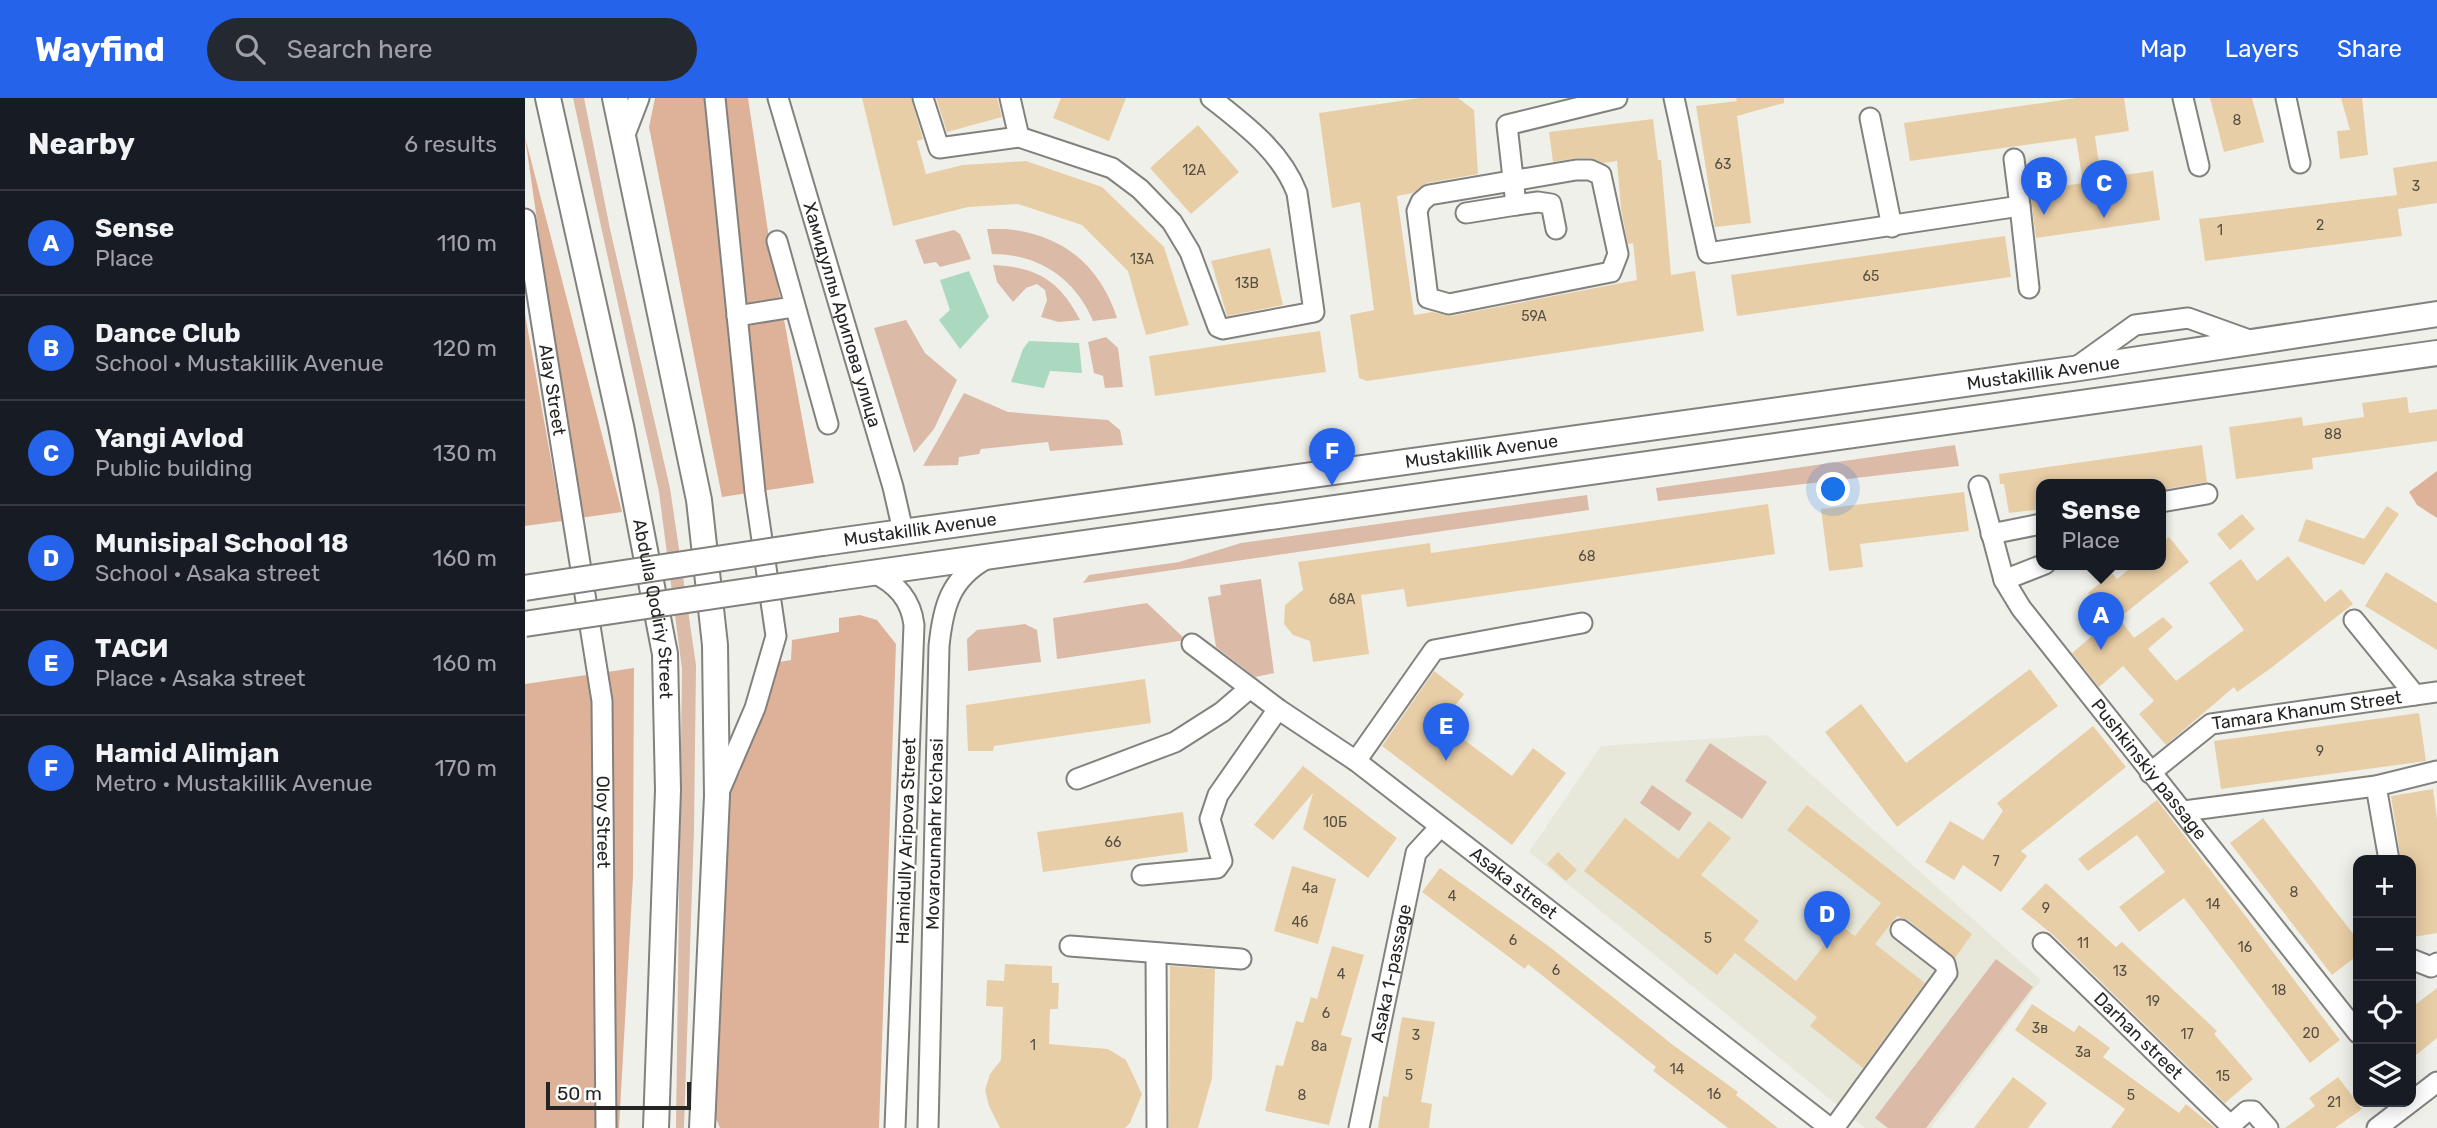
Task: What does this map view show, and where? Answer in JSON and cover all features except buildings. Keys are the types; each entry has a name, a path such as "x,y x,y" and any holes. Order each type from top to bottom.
{"main road":[{"name":"Abdulla Qodiriy Street","path":"548,98 621,426 665,654 668,790 656,1128"},
{"path":"615,98 699,500 715,645 717,796 702,1128"},
{"name":"Mustakillik Avenue","path":"525,588 903,531 2073,369 2437,314"},
{"name":"Mustakillik Avenue","path":"525,624 873,572 2437,353"}],"street":[{"path":"624,138 639,98"},
{"path":"715,98 755,492 776,636 755,708 717,796"},
{"name":"Хамидуллы Арипова улица","path":"779,98 893,487 903,531"},
{"path":"923,98 939,148 1019,137 1112,168 1140,189 1172,222 1190,252 1218,327 1223,329 1314,312 1297,193 1291,177 1266,145 1211,98"},
{"path":"1010,98 1019,137"},
{"path":"1516,205 1507,125 1617,98"},
{"path":"1674,98 1708,253 2020,206"},
{"path":"2183,98 2199,166"},
{"path":"2286,98 2300,163"},
{"path":"1870,118 1892,227"},
{"path":"2014,159 2029,288"},
{"path":"1576,170 1590,170 1601,175 1618,254 1611,272 1449,304 1428,298 1417,211 1421,202 1429,195 1513,179 1576,170"},
{"path":"1466,213 1549,203 1556,229"},
{"name":"Alay Street","path":"525,219 572,519"},
{"path":"777,241 793,307 828,424"},
{"path":"737,316 793,307"},
{"path":"2073,369 2136,325 2188,318 2252,341"},
{"name":"Pushkinskiy passage","path":"1979,486 2004,580 2021,608 2353,1027"},
{"path":"2166,501 2207,494"},
{"name":"Oloy Street","path":"572,519 601,701 606,1128"},
{"path":"1991,534 2036,525"},
{"name":"Movarounnahr ko'chasi","path":"928,1128 941,621 946,602 956,584 971,568 988,558"},
{"path":"2004,580 2036,568"},
{"name":"Hamidully Aripova Street","path":"873,572 903,594 910,607 914,625 895,1128"},
{"path":"2354,620 2414,695"},
{"path":"1356,761 1434,650 1582,623"},
{"name":"Asaka street","path":"1192,643 1278,709 1356,761 1439,828 1832,1128"},
{"path":"1077,779 1175,742 1222,712 1250,688"},
{"name":"Tamara Khanum Street","path":"2151,773 2211,724 2437,692"},
{"path":"1142,876 1217,868 1222,861 1210,819 1218,795 1278,709"},
{"path":"2184,811 2376,786 2437,771"},
{"path":"2376,786 2388,855"},
{"name":"Asaka 1-passage","path":"1359,1128 1416,853 1439,828"},
{"path":"1832,1128 1947,974 1945,964 1901,930"},
{"name":"Darhan street","path":"2043,943 2232,1127"},
{"path":"1070,946 1241,959"},
{"path":"1156,953 1157,1128"},
{"path":"2416,960 2431,967 2437,963"},
{"path":"2416,1097 2437,1082"},
{"path":"2377,1128 2403,1107"},
{"path":"2232,1127 2247,1111 2253,1111 2268,1128"}],"shaded area":[{"path":"573,98 584,98 610,229 670,488 696,665 694,830 684,1128 676,1128 682,669 659,492"},
{"path":"655,98 748,98 769,238 814,483 722,497 649,127"},
{"path":"525,137 622,512 580,518"},
{"path":"987,229 1006,229 1045,238 1076,255 1100,282 1117,318 1093,321 1076,292 1053,271 1025,258 992,254"},
{"path":"954,230 960,234 971,259 940,267 936,262 924,264 915,240"},
{"path":"993,265 1022,269 1045,279 1064,295 1080,320 1059,322 1041,317 1047,300 1045,290 1037,284 1026,288 1013,302 997,282"},
{"path":"969,271 989,317 960,349 939,320 950,310 940,280"},
{"path":"525,314 562,521 525,526"},
{"path":"906,320 925,353 957,380 934,429 914,453 874,328"},
{"path":"1106,337 1118,348 1123,387 1105,388 1103,376 1094,373 1088,342"},
{"path":"1029,341 1079,343 1082,373 1050,371 1044,388 1011,382 1023,349"},
{"path":"964,393 1008,412 1108,420 1120,430 1123,445 1050,451 1048,442 981,449 979,454 959,457 958,465 923,466"},
{"path":"1955,445 1959,466 1658,501 1656,488"},
{"path":"2437,471 2437,518 2417,505 2409,492"},
{"path":"1587,495 1589,510 1083,583 1089,575 1179,562 1241,543"},
{"path":"1261,579 1274,673 1255,677 1216,647 1208,597 1221,595 1220,585"},
{"path":"1147,603 1186,640 1057,659 1053,618"},
{"path":"860,615 877,620 896,644 879,1128 720,1128 714,1114 729,791 741,771 747,737 773,663 791,660 792,640 839,632 839,618"},
{"path":"1025,624 1037,630 1041,662 968,671 967,639 977,630"},
{"path":"634,668 633,877 619,1128 525,1128 525,684"},
{"path":"1767,735 2041,980 1931,1128 1865,1128 1529,852 1601,746"},
{"path":"1710,743 1767,782 1742,819 1685,781"},
{"path":"1652,785 1692,813 1679,831 1640,803"},
{"path":"1996,959 2033,987 1926,1128 1888,1128 1875,1118"}],"place":[{"name":"Dance Club","path":"2044,215"},
{"name":"Yangi Avlod","path":"2104,218"},
{"name":"Hamid Alimjan","path":"1332,486"},
{"name":"Sense","path":"2101,650"},
{"name":"ТАСИ","path":"1446,761"},
{"name":"Munisipal School 18","path":"1827,949"}]}
